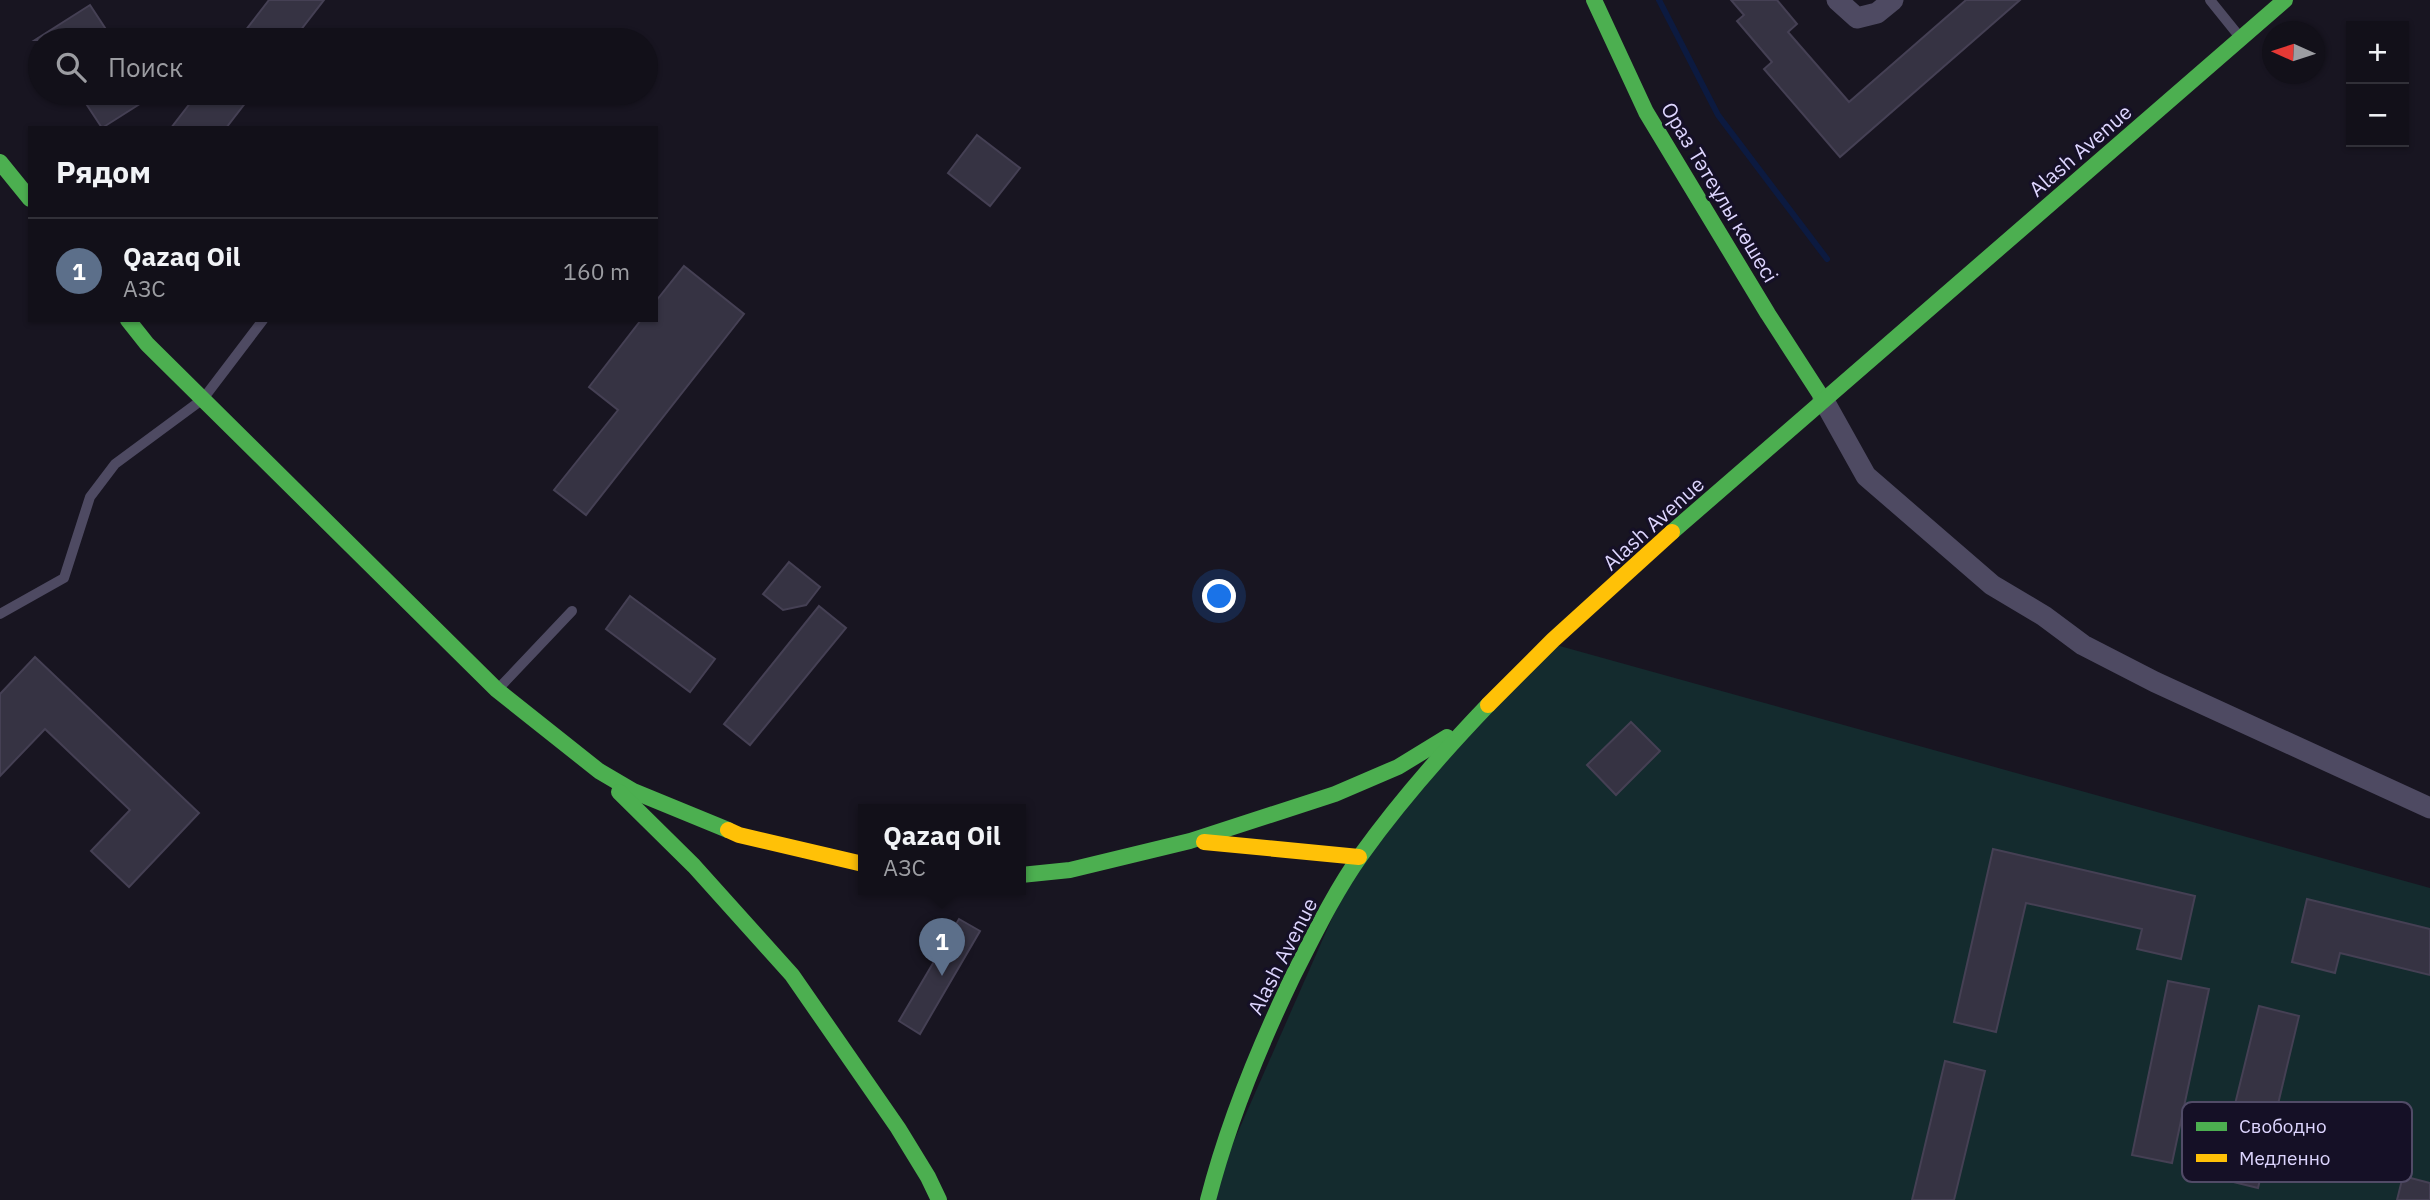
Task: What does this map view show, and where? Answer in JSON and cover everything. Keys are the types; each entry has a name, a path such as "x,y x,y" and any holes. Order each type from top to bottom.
{"main road":[{"name":"Ораз Тәтеұлы көшесі","path":"1594,0 1646,112 1768,314 1823,399"},
{"name":"Alash Avenue","path":"1208,1200 1233,1111 1271,1023 1310,944 1359,857 1470,722 1549,643 1823,399 2285,0"},
{"path":"0,162 28,197"},
{"path":"130,322 147,344 497,690 599,771 694,866 792,975 898,1128 939,1200"},
{"path":"1026,874 1070,870 1190,841 1335,794 1398,767 1470,722"},
{"path":"599,771 634,791 739,835 858,863"},
{"path":"1190,841 1359,857"}],"street":[{"path":"1837,0 1857,18 1877,13 1893,0"},
{"path":"1823,399 1866,476 1992,585 2044,616 2083,645 2155,682 2430,808"}],"lane":[{"path":"2210,0 2241,39"},
{"path":"0,614 64,578 90,496 116,464 203,399 262,322"},
{"path":"497,690 572,611"}],"green space":[{"path":"1549,643 2430,888 2430,1200 1208,1200 1359,857"}],"building":[{"path":"269,0 324,0 302,28 247,28"},
{"path":"1731,0 1777,0 1797,24 1788,32 1849,102 1966,0 2020,0 1840,157 1764,69 1772,62 1737,21 1744,15"},
{"path":"90,5 105,28 54,28"},
{"path":"87,105 138,105 105,126 101,126"},
{"path":"189,105 244,105 228,126 173,126"},
{"path":"977,135 1020,168 990,206 948,173"},
{"path":"684,266 744,314 586,515 554,490 618,410 589,387 639,322 658,322 658,298"},
{"path":"789,562 820,587 806,605 783,610 763,594"},
{"path":"630,596 715,659 690,692 606,629"},
{"path":"819,606 846,628 750,745 724,724"},
{"path":"35,657 199,813 129,887 91,851 130,810 45,729 0,776 0,694"},
{"path":"1631,722 1660,751 1616,795 1587,765"},
{"path":"1993,849 2195,896 2181,959 2137,949 2142,929 2026,903 1996,1032 1954,1022"},
{"path":"2307,899 2430,929 2430,975 2340,953 2335,973 2292,962"},
{"path":"959,919 980,931 920,1034 899,1021"},
{"path":"2168,981 2209,989 2185,1102 2182,1102 2182,1116 2172,1163 2132,1155"},
{"path":"2259,1006 2299,1016 2278,1102 2236,1102"},
{"path":"1945,1061 1985,1071 1954,1200 1912,1200"},
{"path":"2412,1178 2430,1183 2430,1200 2397,1200 2402,1182 2412,1182"},
{"path":"2233,1182 2259,1182 2258,1188"}],"waterway":[{"path":"1659,0 1718,115 1827,259"}],"traffic: fast":[{"path":"1594,0 1646,112 1768,314 1823,399"},
{"path":"1672,532 2285,0"},
{"path":"0,162 28,197"},
{"path":"130,322 147,344 497,690 599,771 633,791 728,830"},
{"path":"1208,1200 1234,1114 1256,1058 1293,976 1333,899 1351,869 1391,816 1438,759 1488,705"},
{"path":"1026,874 1070,870 1190,841 1335,794 1398,767 1447,737"},
{"path":"619,792 694,866 792,975 898,1128 939,1200"}],"traffic: slow":[{"path":"1488,705 1553,640 1672,532"},
{"path":"728,830 739,835 858,863"},
{"path":"1204,842 1359,857"}],"place":[{"name":"Qazaq Oil","path":"942,976"}]}
